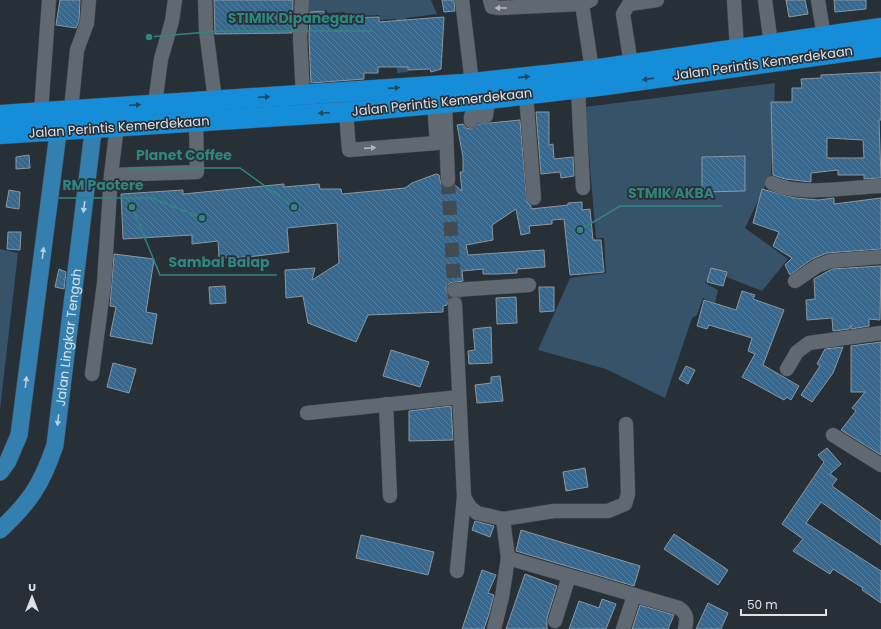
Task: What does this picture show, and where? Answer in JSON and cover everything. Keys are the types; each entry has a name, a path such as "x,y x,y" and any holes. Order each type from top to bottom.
{"highway":[{"name":"Jalan Perintis Kemerdekaan","path":"0,134 59,131 95,118 156,104 472,83 592,70 881,28"},
{"name":"Jalan Perintis Kemerdekaan","path":"0,115 66,110 117,126 346,112 578,89 881,47"}],"main road":[{"path":"0,472 8,461 19,435 59,131 66,110"},
{"name":"Jalan Lingkar Tengah","path":"0,530 30,499 45,474 55,445 95,118"}],"street":[{"path":"41,112 49,0"},
{"path":"66,110 77,50 87,23 89,0"},
{"path":"156,104 161,59 172,21 176,0"},
{"path":"205,0 206,30 215,100"},
{"path":"302,0 300,38 303,95"},
{"path":"462,0 472,83"},
{"path":"490,0 492,7 497,8 586,2 592,70"},
{"path":"630,64 623,5 657,0"},
{"path":"734,0 737,49"},
{"path":"766,0 771,44"},
{"path":"818,0 824,37"},
{"path":"578,89 583,188"},
{"path":"526,94 534,198"},
{"path":"471,121 471,116 486,116 488,99"},
{"path":"346,112 349,150 437,143 440,103"},
{"path":"440,103 448,180"},
{"path":"111,175 197,172 196,122"},
{"path":"92,374 104,284 111,175 117,126"},
{"path":"772,183 780,187 802,190 881,186"},
{"path":"795,280 817,266 830,261 881,257"},
{"path":"457,571 464,497 455,297 530,285"},
{"path":"787,369 797,352 810,343 881,333"},
{"path":"307,413 459,397"},
{"path":"386,404 390,496"},
{"path":"464,497 470,507 477,513 503,519 554,511 608,511 625,504 628,494 626,424"},
{"path":"832,435 881,465"},
{"path":"494,629 502,597 508,558 503,519"},
{"path":"508,558 683,611 687,619 685,629"},
{"path":"555,621 569,576"},
{"path":"623,629 634,596"}],"shaded area":[{"path":"309,0 431,0 437,14 406,18 408,72 397,73 396,19 380,20 379,15 349,16 344,12 328,13 326,10 307,12"},
{"path":"775,83 771,174 745,228 788,259 762,291 714,272 705,283 718,290 715,303 703,298 697,315 692,318 665,398 606,369 538,350 570,278 606,273 604,238 596,238 585,107"},
{"path":"0,249 18,253 0,409"}],"building":[{"path":"60,0 80,0 79,21 76,28 56,25"},
{"path":"214,0 293,0 292,33 215,34"},
{"path":"442,0 454,0 455,11 444,12"},
{"path":"786,0 805,0 808,14 789,17"},
{"path":"834,0 866,0 866,9 835,12"},
{"path":"324,11 324,16 345,15 345,18 379,17 379,22 444,17 441,69 431,72 430,69 408,70 408,67 378,67 378,73 364,73 364,79 311,83 309,38 310,12"},
{"path":"881,72 881,120 879,120 881,178 864,179 864,175 838,175 838,170 811,173 811,182 785,179 773,175 771,102 792,102 792,88 802,88 801,79 821,78 821,75","holes":["827,138 863,140 864,158 827,158"]},
{"path":"536,112 549,112 549,145 553,144 554,159 573,157 574,176 561,178 560,172 541,174"},
{"path":"520,120 527,202 531,206 531,209 582,202 582,210 590,209 593,240 601,240 604,272 570,275 564,219 552,220 552,224 529,226 530,233 521,235 516,209 492,225 493,240 466,245 468,255 544,250 545,267 517,269 517,273 497,274 483,274 483,269 462,271 463,281 450,283 446,287 446,291 450,297 447,305 443,306 443,312 368,315 356,342 308,323 303,296 286,298 285,270 315,268 312,280 339,263 337,223 287,228 289,252 248,257 219,258 218,241 192,244 192,235 123,239 121,194 183,190 183,194 284,184 284,187 319,184 320,189 341,189 342,194 405,188 412,183 436,174 439,175 441,184 444,187 449,188 455,185 462,191 460,172 463,172 463,157 457,125 463,124 466,128 471,129 479,124"},
{"path":"29,155 30,168 16,169 16,157"},
{"path":"745,156 745,191 702,192 702,157"},
{"path":"762,189 795,198 818,200 834,198 834,204 881,198 881,249 827,253 812,259 790,275 785,265 792,258 773,246 779,232 753,223"},
{"path":"9,190 20,192 19,209 6,207"},
{"path":"8,232 21,232 20,250 7,249"},
{"path":"114,254 154,259 146,312 157,314 152,344 110,336 116,307 110,306"},
{"path":"881,266 880,320 869,319 869,326 851,329 851,325 849,329 833,331 832,318 807,320 806,300 815,299 814,279 832,269"},
{"path":"711,268 727,272 723,286 707,282"},
{"path":"59,269 66,272 64,289 55,287"},
{"path":"225,286 226,303 210,304 209,287"},
{"path":"539,287 554,287 554,311 540,312"},
{"path":"742,291 755,295 753,299 784,310 763,365 799,386 791,400 787,397 784,400 742,377 755,354 748,351 752,338 709,325 707,329 697,326 704,300 736,310"},
{"path":"516,297 517,323 497,324 496,298"},
{"path":"491,327 492,363 469,364 468,351 475,350 473,329"},
{"path":"881,342 881,455 841,430 856,411 852,408 865,392 851,392 851,346"},
{"path":"843,347 833,373 812,402 801,395 820,366 817,364 825,349"},
{"path":"391,350 429,362 420,387 383,376"},
{"path":"113,363 136,369 129,393 107,387"},
{"path":"686,366 695,370 688,384 679,379"},
{"path":"500,376 503,401 477,403 475,385 491,383 491,377"},
{"path":"451,406 453,440 409,441 409,411"},
{"path":"827,448 841,464 830,474 837,479 832,486 881,521 881,545 821,502 806,523 881,571 881,603 862,590 863,588 833,569 830,574 793,551 803,539 782,524 824,462 818,455"},
{"path":"585,468 588,487 566,491 563,472"},
{"path":"475,521 494,526 490,537 472,530"},
{"path":"521,530 640,566 634,586 516,551"},
{"path":"674,534 728,570 718,585 664,549"},
{"path":"361,535 434,552 428,575 356,558"},
{"path":"482,570 496,575 488,593 494,595 484,629 462,629"},
{"path":"525,574 557,586 547,618 547,629 506,629"},
{"path":"602,599 616,604 606,629 569,629 579,601 599,608"},
{"path":"708,603 728,613 721,629 696,629"},
{"path":"640,605 674,615 668,629 632,629"}],"tunnel":[{"path":"448,180 455,301"}],"place":[{"name":"STIMIK Dipanegara","path":"149,37"},
{"name":"Sambal Balap","path":"132,207"},
{"name":"Planet Coffee","path":"294,207"},
{"name":"RM Paotere","path":"202,218"},
{"name":"STMIK AKBA","path":"580,230"}]}
